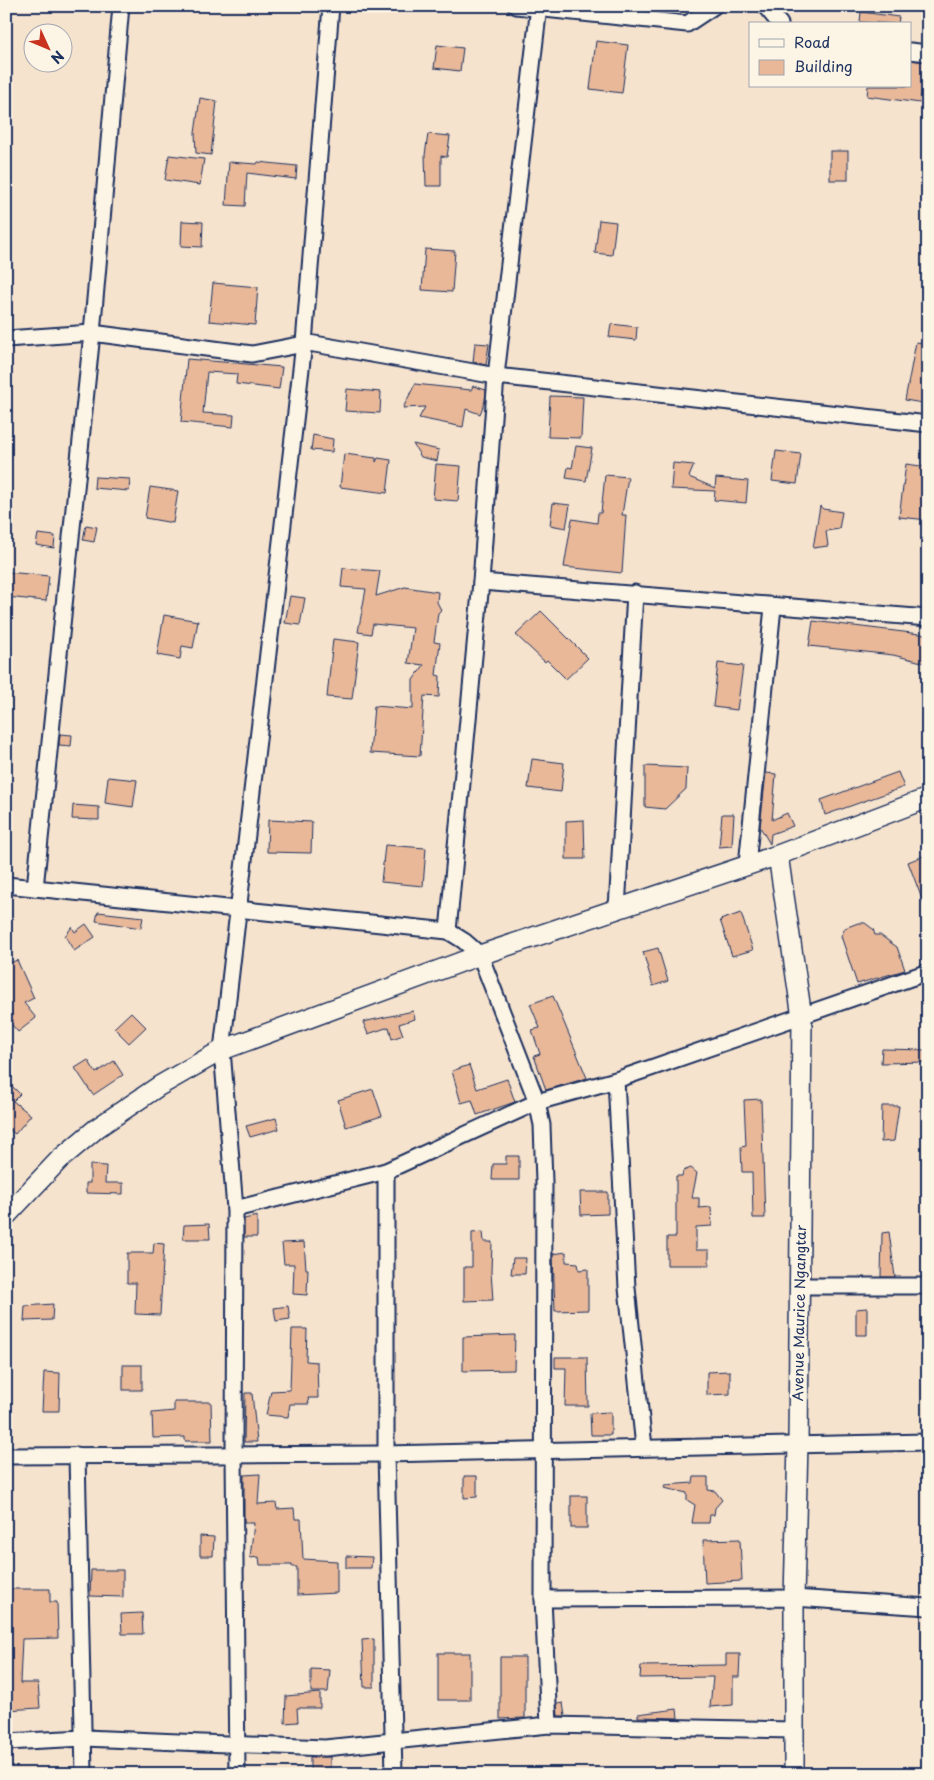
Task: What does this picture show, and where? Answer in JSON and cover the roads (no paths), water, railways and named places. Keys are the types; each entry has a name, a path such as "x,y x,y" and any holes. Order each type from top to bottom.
{"street":[{"path":"35,888 92,333 121,6"},
{"path":"237,1774 234,1454 235,1208 222,1050 304,343 331,6"},
{"path":"516,6 687,24 714,6"},
{"path":"765,6 778,22"},
{"path":"448,931 481,582 496,376 538,7"},
{"path":"912,51 928,53"},
{"path":"6,339 92,333 252,354 274,352 304,343 496,376 928,424"},
{"path":"481,582 928,618"},
{"path":"617,909 635,593"},
{"path":"747,865 773,607"},
{"path":"6,1216 59,1160 97,1128 159,1086 222,1050 480,955 778,855 928,798"},
{"name":"Avenue Maurice Ngangtar","path":"778,855 802,1017 798,1444 794,1598 794,1774"},
{"path":"6,885 448,931 464,941 480,955 537,1102 542,1125 544,1182 543,1599 549,1725"},
{"path":"235,1208 386,1171 537,1102 616,1080 928,972"},
{"path":"616,1080 627,1288 644,1448"},
{"path":"386,1171 386,1454 394,1774"},
{"path":"799,1286 928,1286"},
{"path":"6,1456 386,1454 928,1442"},
{"path":"76,1455 84,1774"},
{"path":"543,1599 794,1598 928,1607"},
{"path":"6,1742 84,1738 325,1748 549,1725 793,1730"}]}
